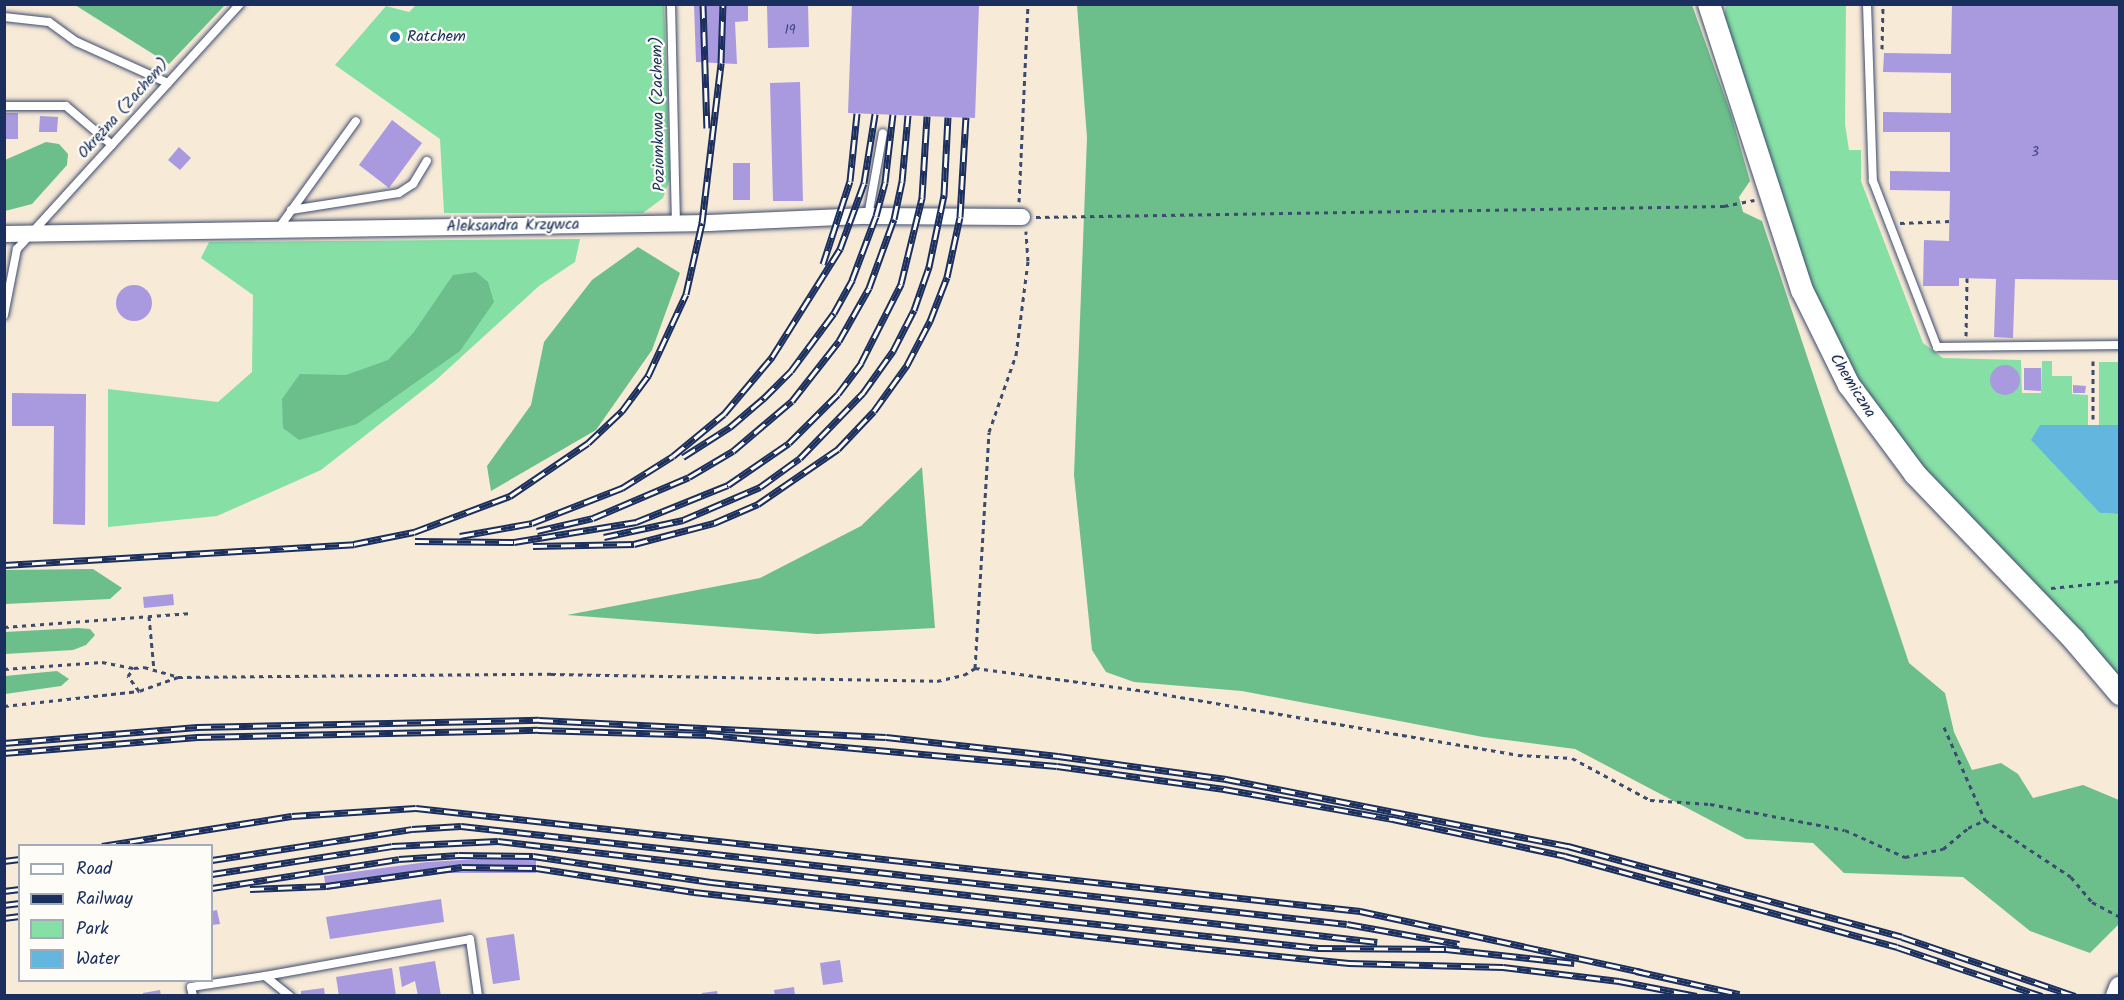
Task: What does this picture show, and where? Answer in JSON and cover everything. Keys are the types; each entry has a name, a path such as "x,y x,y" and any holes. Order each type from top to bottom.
{"street":[{"name":"Chemiczna","path":"1709,4 1802,290 1849,385 1900,456 2120,694"},
{"name":"Aleksandra Krzywca","path":"4,234 676,223 868,216 1022,217"},
{"path":"2117,996 2120,988"}],"lane":[{"name":"Okrężna (Zachem)","path":"4,315 17,249 240,4"},
{"name":"Poziomkowa (Zachem)","path":"671,4 676,223"},
{"path":"1867,4 1873,180 1936,347 2120,345"},
{"path":"4,17 49,22 77,42 168,83"},
{"path":"4,106 66,106 83,116 112,145"},
{"path":"276,231 356,121"},
{"path":"868,216 883,133"},
{"path":"291,210 399,193 413,184 427,161"},
{"path":"193,996 191,987 470,939 478,996"},
{"path":"265,976 290,996"}],"path":[{"path":"975,668 989,432 1016,355 1028,261 1028,239 1017,189 1028,4"},
{"path":"1882,59 1883,4"},
{"path":"1022,217 1724,206 1770,196"},
{"path":"1895,214 1900,223 1951,221"},
{"path":"1967,278 1965,333 1971,339"},
{"path":"2093,361 2093,419"},
{"path":"2026,590 2120,581"},
{"path":"4,627 191,613"},
{"path":"149,616 154,670"},
{"path":"4,669 102,662 154,670 178,677 551,674 937,681 964,675 975,668 1145,691 1518,755 1572,758 1650,800 1710,804 1845,830 1905,857 1943,849 1968,828 1985,820"},
{"path":"134,668 128,676 139,691"},
{"path":"4,706 139,691 178,677"},
{"path":"1944,727 1985,820 2008,832 2071,877 2091,902 2120,917"}],"green space":[{"path":"75,5 225,5 169,64"},
{"path":"416,5 664,5 670,179 663,198 643,213 444,213 440,139 335,65 386,6 409,12"},
{"path":"1077,5 1692,5 1731,114 1750,181 1739,197 1743,212 1762,221 1909,663 1945,693 1954,732 1972,770 2001,763 2018,774 2033,798 2083,785 2119,800 2119,924 2090,953 2030,931 1963,877 1844,873 1813,843 1746,839 1575,749 1483,737 1242,691 1134,682 1106,672 1092,650 1074,475 1087,138"},
{"path":"1726,5 1846,5 1845,124 1849,150 1861,150 1861,181 1923,343 1943,358 2021,360 2022,393 2041,393 2042,361 2052,361 2052,376 2072,376 2072,394 2088,395 2088,425 2040,425 2100,513 2119,514 2119,681 1925,472 1855,378 1813,293 1724,18"},
{"path":"46,142 59,144 68,154 67,165 32,204 5,211 5,160"},
{"path":"580,239 575,262 539,286 436,380 321,470 217,516 108,527 108,389 218,402 252,372 253,295 201,258 209,242"},
{"path":"638,247 680,273 652,350 596,430 491,491 487,466 531,405 544,342 592,280"},
{"path":"476,272 488,282 494,302 460,351 357,424 299,440 283,428 282,399 300,374 346,375 388,360 414,332 453,275"},
{"path":"2099,362 2119,362 2119,425 2099,425"},
{"path":"922,467 935,628 817,634 567,615 760,578 861,526"},
{"path":"93,569 122,588 110,599 5,604 5,570"},
{"path":"90,629 95,635 86,645 73,650 5,654 5,632"},
{"path":"57,671 69,679 61,686 5,694 5,676"}],"water":[{"path":"2040,425 2119,425 2119,514 2100,513 2031,440"}],"building":[{"path":"694,4 748,4 748,21 735,22 737,64 696,62"},
{"path":"767,4 808,4 809,47 768,48"},
{"path":"852,4 979,4 975,118 848,113"},
{"path":"1952,4 2120,4 2120,280 2015,279 2013,338 1994,337 1996,279 1959,278 1959,286 1923,286 1924,240 1949,241 1950,191 1890,190 1890,171 1950,172 1950,132 1883,132 1883,112 1951,113 1951,73 1883,72 1884,53 1951,54"},
{"path":"800,82 803,201 773,201 770,83"},
{"path":"4,113 18,113 18,139 4,139"},
{"path":"40,116 58,117 57,132 39,132"},
{"path":"392,120 422,143 389,188 359,165"},
{"path":"179,147 191,158 180,170 168,160"},
{"path":"733,163 750,163 750,200 733,200"},
{"path":"134,285 147,290 152,303 147,316 134,321 121,316 116,303 121,290"},
{"path":"2005,365 2011,366 2019,374 2019,386 2011,394 2005,395 1999,394 1991,386 1990,380 1991,374 1999,366"},
{"path":"2024,368 2041,368 2041,391 2024,390"},
{"path":"2073,385 2086,386 2085,393 2073,393"},
{"path":"12,393 86,394 85,525 53,524 54,426 12,426"},
{"path":"173,594 174,605 144,608 143,597"},
{"path":"494,858 536,860 536,873 446,873 326,890 324,876 427,862"},
{"path":"441,899 444,922 330,939 326,917"},
{"path":"217,910 220,924 213,925 213,911"},
{"path":"514,934 520,980 493,984 486,938"},
{"path":"840,960 843,982 823,985 820,963"},
{"path":"435,961 441,996 418,996 415,981 402,987 399,967"},
{"path":"392,968 396,996 339,996 336,977"},
{"path":"794,987 795,996 775,996 774,990"},
{"path":"324,988 325,996 301,996 301,991"},
{"path":"160,990 161,996 143,996 143,993"},
{"path":"717,991 718,996 702,996 702,993"}],"railway":[{"path":"703,4 707,128"},
{"path":"4,565 354,544 414,532 510,496 588,443 622,411 648,376 686,294 702,223 721,63 723,4"},
{"path":"823,264 850,181 857,113"},
{"path":"460,536 532,523 622,488 673,456 724,414 772,357 840,249 864,183 875,114"},
{"path":"683,457 730,427 764,398 791,371 834,313 852,280 876,216 885,182 893,114"},
{"path":"537,531 593,518 689,477 733,451 792,401 839,341 869,288 894,219 902,182 908,115"},
{"path":"415,541 514,542 636,522 728,485 789,443 838,394 861,363 901,284 922,198 927,116"},
{"path":"604,537 683,520 760,487 800,458 863,393 893,351 914,310 929,267 944,195 948,117"},
{"path":"533,546 634,544 714,523 758,504 838,449 874,411 907,365 930,321 947,277 960,217 966,117"},
{"path":"4,743 197,727 539,720 886,737 1058,756 1226,779 1568,846 1902,937 2075,996"},
{"path":"4,753 197,737 538,730 709,735 1057,766 1224,789 1393,819 1565,856 1897,947 2042,996"},
{"path":"115,844 292,816 416,808 1360,911 1642,972"},
{"path":"213,860 412,829 461,826 1347,924 1459,944"},
{"path":"213,874 392,846 498,841 1377,942"},
{"path":"213,888 399,859 459,855 533,856 711,882 1318,948 1446,949 1574,963"},
{"path":"4,861 18,859"},
{"path":"250,889 326,886 462,867 536,868 694,892 1198,948 1349,963 1503,967 1619,981 1697,996"},
{"path":"4,891 18,889"},
{"path":"4,905 18,903"},
{"path":"4,918 18,916"},
{"path":"1636,971 1739,994"}],"place":[{"name":"Ratchem","path":"395,37"}]}
